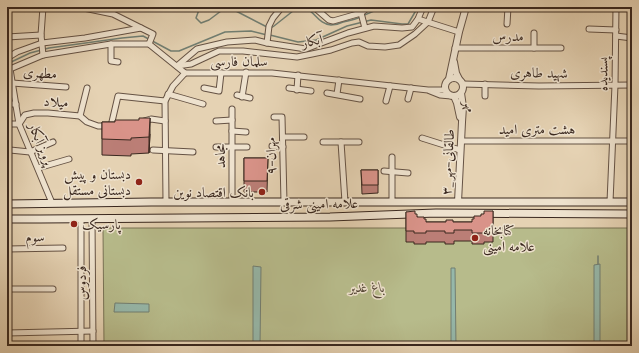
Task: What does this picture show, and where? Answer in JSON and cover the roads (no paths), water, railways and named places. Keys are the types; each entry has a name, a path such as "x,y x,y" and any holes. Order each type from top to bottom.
{"main road":[{"name":"علامه امینی شرقی","path":"7,204 166,202 632,202"},
{"path":"324,217 325,203"},
{"name":"علامه امینی شرقی","path":"7,219 324,217 436,213 632,214"}],"street":[{"path":"43,7 41,35 43,55"},
{"path":"80,7 113,14 153,34 149,44"},
{"path":"267,43 269,26 273,18 282,7"},
{"path":"314,7 329,20 333,21 361,13 369,7"},
{"path":"362,7 361,13 365,28"},
{"path":"423,7 418,18 459,32"},
{"name":"آبکار","path":"177,66 191,64 219,51 243,51 297,57 359,42 368,46 386,47 399,45 415,34 428,22 434,7"},
{"path":"453,56 456,73 463,89 459,95 452,96 446,92 444,87 449,79 453,56 466,7"},
{"path":"507,24 508,7"},
{"name":"پسندیده","path":"610,202 615,85 616,7"},
{"name":"آبکار","path":"177,66 197,49 227,42 255,40 306,48 348,32 374,26 402,28 412,26 418,18"},
{"path":"7,58 17,52 42,43 84,38 141,28"},
{"path":"589,29 616,30"},
{"path":"534,33 534,48"},
{"path":"7,37 41,35"},
{"path":"616,36 632,38"},
{"path":"111,44 111,61 118,62"},
{"path":"9,69 43,55 111,44 149,44 177,66 184,73 173,86 165,101 166,202"},
{"name":"مدرس","path":"455,48 561,48"},
{"name":"پرویز آبکار","path":"9,69 19,124 52,203"},
{"path":"246,72 240,96 250,98"},
{"name":"سلمان فارسی","path":"184,73 272,73 428,90 445,90"},
{"path":"204,88 219,91 221,73"},
{"path":"297,90 298,76"},
{"path":"449,79 454,78 461,82"},
{"path":"337,94 339,80"},
{"name":"شهید طاهری","path":"461,82 539,86 632,85"},
{"name":"مطهری","path":"12,83 66,87"},
{"path":"485,84 485,96"},
{"path":"386,102 390,86"},
{"path":"80,116 87,88"},
{"path":"289,88 311,91"},
{"path":"408,99 411,88"},
{"name":"سلمان فارسی","path":"428,90 440,96 452,96"},
{"path":"327,93 360,99"},
{"name":"مهر","path":"461,93 463,108 462,122"},
{"path":"168,94 203,104"},
{"path":"111,126 118,96 165,101"},
{"name":"مهر","path":"452,96 457,103 462,122"},
{"path":"7,104 16,104"},
{"name":"مجاهد","path":"232,109 232,202"},
{"name":"میلاد","path":"19,124 24,115 48,113 80,116 87,122 98,126 118,125"},
{"name":"۹-مهران","path":"274,117 282,117 284,202"},
{"path":"138,122 151,119 165,121"},
{"path":"216,121 232,120"},
{"name":"۳_طالقانی-مهر","path":"458,202 462,122"},
{"path":"7,124 19,124"},
{"path":"232,132 246,132"},
{"path":"282,137 304,137"},
{"path":"422,138 460,150"},
{"name":"هشت متری امید","path":"461,141 632,141"},
{"path":"10,150 30,152 53,142"},
{"path":"323,142 359,142"},
{"path":"342,142 345,202"},
{"path":"272,146 283,147"},
{"path":"216,147 247,147"},
{"path":"153,150 193,152"},
{"path":"392,157 392,202"},
{"path":"38,168 69,159"},
{"path":"384,171 408,173"},
{"name":"فردوس","path":"81,219 82,346"},
{"name":"فردوس","path":"92,219 93,346"},
{"name":"سوم","path":"7,249 63,248"},
{"path":"7,289 53,289"},
{"path":"7,333 93,331"}],"waterway":[{"path":"200,7 196,18 201,23 209,20 225,8 234,10 267,27"},
{"path":"271,28 293,11 300,9 310,11 325,24 331,25 354,19 387,7"},
{"path":"270,35 298,42 316,40 347,26 371,20 408,24 418,7"},
{"path":"7,64 30,53 49,48 122,38 143,36 171,51 179,51 225,32 251,31 267,35"},
{"path":"598,256 598,264"}],"place":[{"name":"دبستان و پیش دبستانی مستقل","path":"139,182"},
{"name":"بانک اقتصاد نوین","path":"262,192"},
{"name":"پارسیک","path":"74,224"},
{"name":"کتابخانه علامه امینی","path":"475,238"}],"park label":[{"name":"باغ غدیر","path":"367,287"}]}
